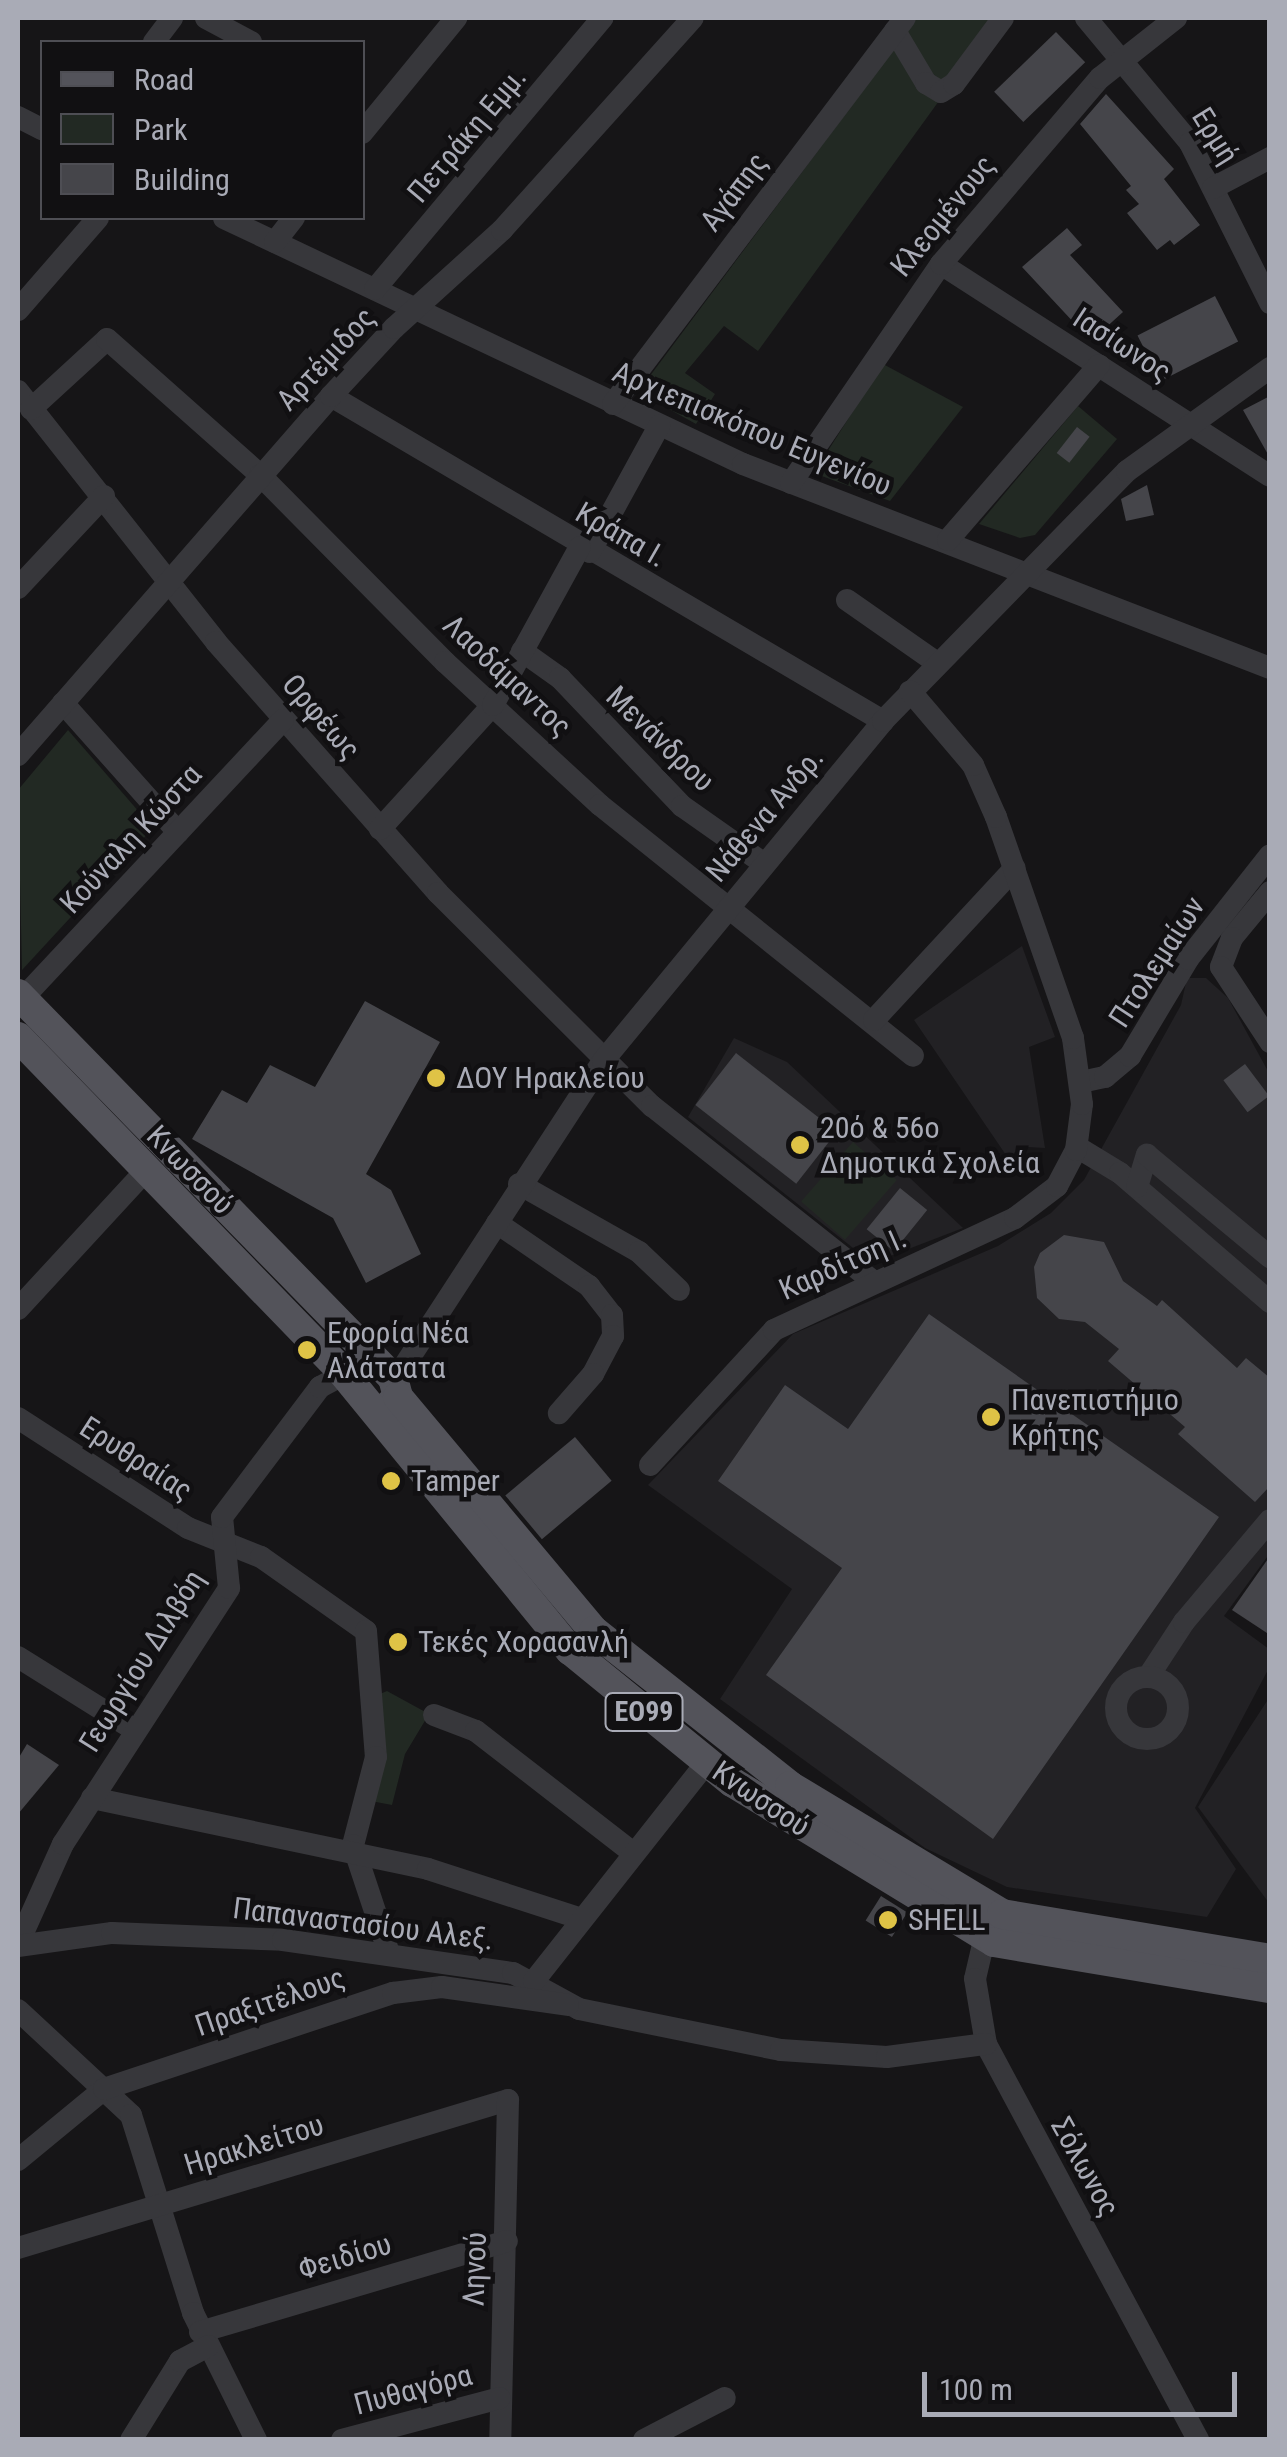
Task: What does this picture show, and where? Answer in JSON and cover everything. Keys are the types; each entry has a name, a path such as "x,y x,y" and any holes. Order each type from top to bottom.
{"main road":[{"name":"Κνωσσού","path":"20,996 348,1364"},
{"name":"Κνωσσού","path":"18,1037 348,1364"},
{"name":"ΕΟ99","path":"348,1364 389,1395"},
{"name":"Κνωσσού","path":"389,1395 553,1632 706,1762 766,1806 988,1924 1270,1988"},
{"name":"Κνωσσού","path":"389,1395 562,1596 622,1656 790,1786 988,1924 1270,1958"}],"street":[{"path":"156,40 172,18"},
{"path":"206,18 246,40"},
{"path":"367,117 456,18"},
{"name":"Πετράκη Εμμ.","path":"376,290 602,18"},
{"name":"Αρτέμιδος","path":"18,756 332,396 414,308 502,230 693,18"},
{"path":"900,24 926,84 947,90 1002,18"},
{"name":"Ερμή","path":"1086,18 1190,143 1270,303"},
{"name":"Κλεομένους","path":"791,483 941,264 1120,57 1176,18"},
{"name":"Αγάπης","path":"613,404 900,24"},
{"path":"1213,188 1270,158"},
{"path":"18,310 96,220"},
{"name":"Αρχιεπισκόπου Ευγενίου","path":"228,220 660,426 791,483 948,540 1270,668"},
{"path":"275,242 292,220"},
{"name":"Ιασίωνος","path":"941,264 1270,476"},
{"name":"Λαοδάμαντος","path":"24,400 107,339 260,475 600,805 874,1020 913,1056"},
{"path":"948,540 1100,366"},
{"name":"Νάθενα Ανδρ.","path":"389,1395 519,1184 604,1061 883,720 1025,571 1127,472 1187,424 1270,368"},
{"name":"Κράπα Ι.","path":"332,396 585,550 883,720"},
{"name":"Ορφέως","path":"24,400 283,720 380,828 604,1061 874,1282"},
{"path":"380,828 494,705 522,652 660,426"},
{"path":"18,588 104,496"},
{"path":"847,600 937,663"},
{"name":"Μενάνδρου","path":"522,652 560,678 682,806 763,863"},
{"name":"Καρδίτση Ι.","path":"650,1465 774,1330 1027,1211 1064,1176 1077,1147 1081,1082 1073,1038 1014,868 973,766 910,692"},
{"path":"63,703 178,832"},
{"name":"Κούναλη Κώστα","path":"20,996 283,720"},
{"name":"Πτολεμαίων","path":"1081,1082 1106,1077 1130,1056 1200,944 1270,856"},
{"path":"874,1020 1014,868"},
{"name":"Πτολεμαίων","path":"1270,892 1223,955 1225,978 1270,1042"},
{"path":"1200,944 1223,955"},
{"path":"1077,1147 1137,1187 1270,1302"},
{"path":"1137,1187 1147,1156 1270,1258"},
{"path":"18,1309 147,1169"},
{"path":"519,1184 639,1252 679,1290"},
{"path":"496,1223 589,1286 612,1315 613,1336 594,1374 558,1413"},
{"name":"Γεωργίου Διλβόη","path":"18,1945 92,1798 229,1588 226,1511 320,1388 348,1364"},
{"name":"Ερυθραίας","path":"18,1418 178,1522 274,1564 369,1636 376,1757 355,1851"},
{"path":"1148,1677 1171,1687 1177,1716 1166,1732 1137,1738 1121,1724 1116,1704 1125,1686 1148,1677 1184,1622 1270,1520"},
{"path":"18,1658 135,1730"},
{"path":"434,1715 476,1732 633,1853"},
{"path":"534,1981 706,1762"},
{"path":"92,1798 355,1851 508,1891 580,1918"},
{"path":"355,1851 389,1953"},
{"name":"Σόλωνος","path":"988,1924 975,1990 986,2044 1198,2440"},
{"name":"Παπαναστασίου Αλεξ.","path":"18,1945 60,1936 136,1933 389,1953 534,1981 568,2005 825,2055 921,2056 986,2044"},
{"name":"Πραξιτέλους","path":"18,2160 104,2089 417,1987 568,2005"},
{"path":"18,2010 131,2115 204,2339 256,2440"},
{"name":"Ηρακλείτου","path":"18,2248 508,2100"},
{"name":"Ληνού","path":"500,2440 508,2240 508,2100"},
{"name":"Φειδίου","path":"204,2339 508,2240"},
{"path":"131,2440 180,2361 204,2339"},
{"name":"Πυθαγόρα","path":"342,2440 500,2398"},
{"path":"644,2440 725,2398"}],"shaded area":[{"path":"1022,946 1055,1037 1029,1047 1045,1148 1028,1147 1008,1158 914,1020"},
{"name":"Πανεπιστήμιο Κρήτης","path":"1187,978 1206,978 1228,998 1269,1073 1270,1553 1224,1616 1269,1649 1270,1666 1195,1808 1236,1869 1207,1917 1007,1887 925,1848 720,1699 792,1589 648,1485 793,1334 998,1246 1051,1213 1084,1180 1181,1005"},
{"name":"20ό & 56ο Δημοτικά Σχολεία","path":"734,1038 787,1062 963,1228 872,1263 688,1117"},
{"path":"1269,1698 1269,1903 1198,1807"}],"green space":[{"path":"917,18 999,18 758,351 724,326 685,373 715,394 696,424 638,392"},
{"path":"883,364 963,407 890,501 819,475 817,468"},
{"path":"1078,406 1117,439 1035,535 1020,538 979,524"},
{"path":"68,730 153,828 22,970 18,790"},
{"path":"853,1142 897,1180 845,1240 801,1202"},
{"path":"387,1691 429,1714 405,1754 392,1805 371,1801 380,1694"}],"building":[{"path":"1056,32 1085,62 1023,122 994,92"},
{"path":"1106,94 1174,169 1164,179 1200,225 1174,245 1170,240 1157,250 1127,213 1139,204 1126,190 1131,186 1080,124"},
{"path":"1067,228 1082,245 1070,255 1123,312 1091,341 1022,267"},
{"path":"1215,296 1238,341 1161,381 1137,335"},
{"path":"1270,396 1270,458 1243,410"},
{"path":"1077,427 1090,437 1069,463 1057,453"},
{"path":"1147,485 1154,515 1126,521 1121,499"},
{"path":"365,1001 440,1042 366,1174 391,1190 421,1254 366,1283 333,1218 192,1139 222,1090 247,1103 270,1065 315,1087"},
{"path":"736,1053 837,1132 796,1184 695,1105"},
{"path":"1245,1064 1269,1096 1248,1112 1223,1080"},
{"path":"900,1188 927,1210 894,1251 867,1229"},
{"path":"1064,1235 1104,1242 1123,1281 1157,1306 1162,1300 1237,1368 1246,1358 1270,1378 1270,1486 1255,1502 1178,1434 1185,1427 1108,1361 1119,1349 1085,1322 1059,1319 1037,1298 1034,1267 1040,1253"},
{"path":"929,1314 1219,1517 993,1839 766,1675 842,1568 718,1481 785,1385 848,1429"},
{"path":"575,1437 612,1481 542,1539 505,1495"},
{"path":"1270,1556 1270,1635 1232,1610"},
{"path":"27,1744 59,1765 18,1814 18,1759"},
{"path":"881,1896 907,1912 892,1937 866,1921"}],"place":[{"name":"ΔΟΥ Ηρακλείου","path":"436,1078"},
{"name":"20ό & 56ο Δημοτικά Σχολεία","path":"800,1145"},
{"name":"Εφορία Νέα Αλάτσατα","path":"307,1350"},
{"name":"Πανεπιστήμιο Κρήτης","path":"991,1417"},
{"name":"Tamper","path":"391,1481"},
{"name":"Τεκές Χορασανλή","path":"398,1642"},
{"name":"SHELL","path":"888,1920"}]}
